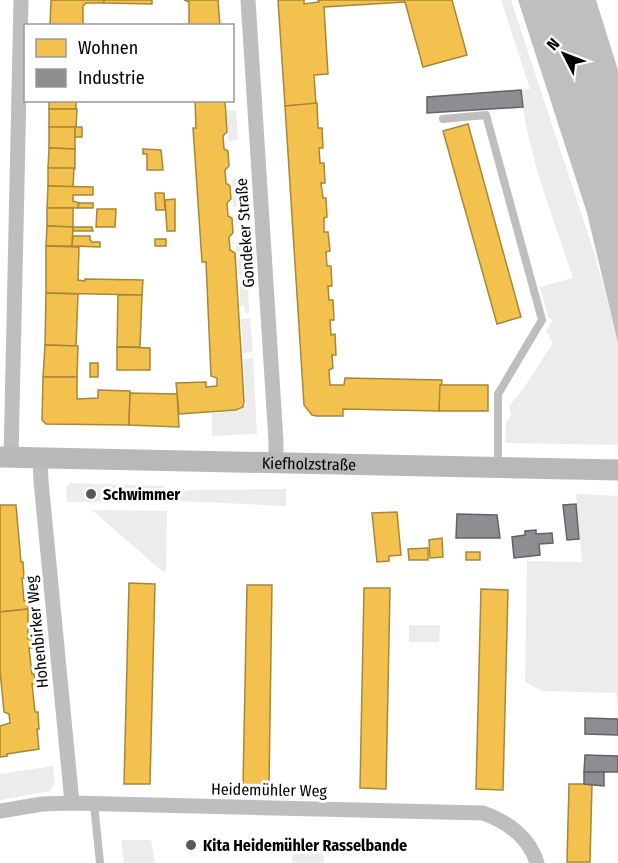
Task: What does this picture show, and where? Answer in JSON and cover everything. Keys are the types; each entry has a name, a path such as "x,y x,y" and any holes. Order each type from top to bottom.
{"street":[{"path":"5,458 10,195 21,0"},
{"name":"Gondeker Straße","path":"248,0 276,463"},
{"name":"Kiefholzstraße","path":"5,458 613,470"},
{"name":"Hohenbirker Weg","path":"40,458 72,803"},
{"name":"Heidemühler Weg","path":"0,811 42,804 72,803 483,813 508,825 527,843 537,863"}],"lane":[{"path":"443,119 486,116 542,320 498,394 498,468"},
{"path":"94,804 100,863"}],"shaded area":[{"path":"501,0 511,0 595,255 618,340 618,445 505,443 506,423 511,415 509,406 553,343 546,331 553,320 548,317 540,287 573,278 535,161 521,90 530,89"},
{"path":"518,0 596,0 618,70 618,343 587,213"},
{"path":"236,110 238,140 228,141 227,111"},
{"path":"241,178 243,206 233,207 232,179"},
{"path":"236,246 246,246 247,274 238,275"},
{"path":"248,279 249,313 245,313 244,306 240,306 240,286 242,286 242,280"},
{"path":"250,318 253,352 243,353 241,319"},
{"path":"253,358 257,434 212,436 212,413 238,411 246,406 243,359"},
{"path":"70,483 164,486 163,503 67,502 66,487"},
{"path":"286,489 286,506 179,501 181,492 189,490"},
{"path":"576,494 618,496 618,710 616,693 542,691 525,682 527,561 582,562"},
{"path":"92,510 167,511 166,572 162,571"},
{"path":"409,625 440,625 439,642 409,642"},
{"path":"53,766 55,783 50,791 0,800 0,774"},
{"path":"121,840 151,840 155,863 124,863"},
{"path":"312,842 323,847 324,863 293,863 291,858 302,847"}],"building: Wohnen":[{"path":"51,0 104,0 104,3 86,3 83,6 83,24 50,24"},
{"path":"104,0 152,0 152,4 104,3"},
{"path":"184,0 218,0 220,24 189,24 189,2"},
{"path":"278,0 304,0 304,4 319,2 318,0 452,0 467,55 423,67 405,2 324,7 328,74 314,75 316,104 285,106"},
{"path":"49,102 76,102 76,109 49,109"},
{"path":"195,102 225,102 227,132 223,136 224,149 228,151 229,166 225,170 226,183 230,186 231,199 227,203 228,216 232,218 233,233 229,237 230,250 235,253 244,401 243,407 236,410 179,414 176,383 206,382 206,387 217,386 217,378 211,376 206,262 202,262 193,128 196,128"},
{"path":"317,103 318,128 322,128 323,148 319,148 320,163 324,163 325,183 321,183 323,198 326,198 327,217 324,218 324,232 328,232 330,251 326,252 327,266 331,266 332,286 328,286 329,300 333,300 334,320 330,320 331,335 335,334 336,355 332,355 333,368 329,370 330,385 344,385 345,378 442,380 439,411 343,409 343,416 317,416 312,415 304,405 285,106"},
{"path":"49,109 77,109 76,127 49,127"},
{"path":"468,124 521,317 497,324 443,131"},
{"path":"49,127 75,127 75,149 49,148"},
{"path":"75,127 82,127 82,137 75,137"},
{"path":"49,148 75,149 75,169 48,168"},
{"path":"143,149 161,150 163,170 147,170 147,154 143,154"},
{"path":"48,168 74,168 73,187 48,186"},
{"path":"48,186 93,187 93,195 73,195 73,201 79,203 78,208 47,208"},
{"path":"155,193 164,193 165,210 156,210"},
{"path":"175,199 175,231 167,231 165,200"},
{"path":"79,203 93,203 93,208 78,208"},
{"path":"47,208 73,208 73,227 47,226"},
{"path":"97,209 116,209 115,227 96,227"},
{"path":"47,226 73,227 72,246 46,246"},
{"path":"73,227 92,227 93,231 73,231"},
{"path":"73,236 90,236 92,242 100,242 100,247 72,246"},
{"path":"155,239 166,239 166,246 155,246"},
{"path":"46,246 79,247 78,280 143,280 142,295 46,293"},
{"path":"46,293 78,294 76,346 45,345"},
{"path":"118,295 142,295 140,347 117,347"},
{"path":"45,345 78,346 77,377 43,377"},
{"path":"117,347 150,348 150,370 117,370"},
{"path":"90,363 98,363 98,377 90,377"},
{"path":"43,377 77,377 77,399 98,398 98,390 130,391 129,425 46,424 42,420"},
{"path":"440,385 488,385 488,411 439,411"},
{"path":"130,393 177,394 179,427 129,425"},
{"path":"0,505 16,505 21,562 23,562 24,601 27,601 28,609 0,612"},
{"path":"397,512 401,555 389,556 389,561 377,562 372,513"},
{"path":"442,538 443,557 430,558 429,540"},
{"path":"428,548 428,560 409,560 408,549"},
{"path":"466,552 480,552 480,560 466,560"},
{"path":"129,583 155,584 150,784 124,784"},
{"path":"247,585 272,585 269,785 243,785"},
{"path":"364,588 390,588 386,789 360,788"},
{"path":"481,589 508,590 503,790 476,789"},
{"path":"28,609 28,639 31,638 32,648 29,648 35,684 32,684 35,712 38,712 39,749 0,757 0,726 10,723 9,714 4,712 0,671 0,612"},
{"path":"569,784 592,784 590,862 567,862"}],"building: Industrie":[{"path":"521,90 523,107 427,113 427,97"},
{"path":"576,504 579,539 567,540 563,505"},
{"path":"457,514 497,515 500,538 456,538"},
{"path":"536,530 536,534 552,533 553,543 539,544 540,555 514,558 512,537 525,535 525,531"},
{"path":"585,718 618,719 618,735 585,734"},
{"path":"585,755 618,756 618,772 584,772"},
{"path":"584,772 604,772 604,786 584,784"}],"place":[{"name":"Schwimmer","path":"91,494"},
{"name":"Kita Heidemühler Rasselbande","path":"191,845"}]}
